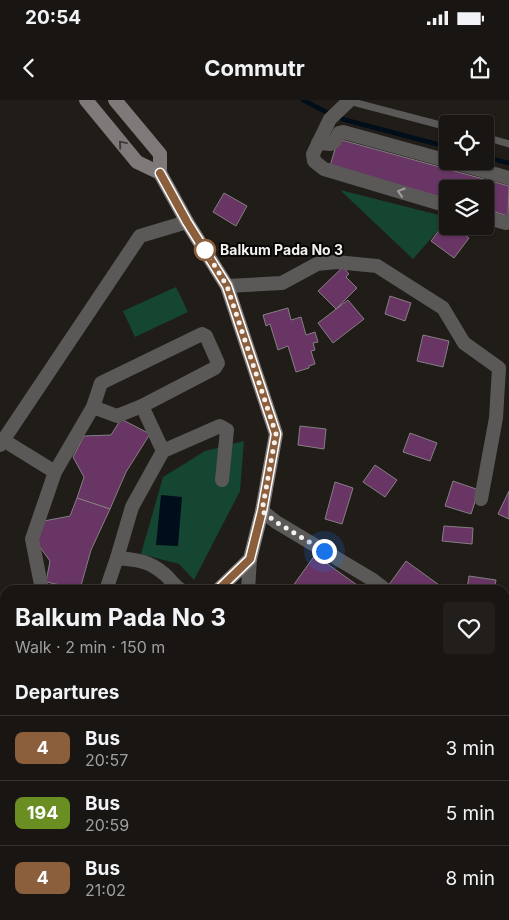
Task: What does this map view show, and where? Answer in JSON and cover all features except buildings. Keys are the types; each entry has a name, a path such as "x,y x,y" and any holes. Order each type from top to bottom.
{"main road":[{"path":"86,100 137,162 160,173"},
{"path":"114,100 160,154 160,173 187,222 227,286 276,434 262,511 250,559 223,585"}],"street":[{"path":"349,101 330,119 313,154 314,161 324,169 439,203"},
{"path":"318,144 330,144 335,141 339,132 343,132 439,159"},
{"path":"480,170 509,178"},
{"path":"494,220 506,223 509,221"},
{"path":"55,472 2,442 140,236 187,222"},
{"path":"227,286 282,283 318,264 336,262 377,266 443,308 464,343 504,369 503,415 481,500"},
{"path":"41,585 32,539 55,472 92,406 101,383 202,334 206,336 218,363 215,368 142,406 117,416 92,406"},
{"path":"142,406 163,452"},
{"path":"108,585 132,507 163,452 220,426 227,430 222,480"},
{"path":"262,511 276,522 380,585"},
{"path":"117,558 145,561 164,573 173,585"},
{"path":"248,585 250,559"}],"lane":[{"path":"349,101 439,125"},
{"path":"494,140 509,144"}],"green space":[{"path":"340,190 439,215 439,229 413,259"},
{"path":"176,287 188,312 135,337 123,311"},
{"path":"244,441 240,491 194,580 179,564 141,554 163,477 205,451"}],"water":[{"path":"161,495 182,497 178,546 156,545"}],"waterway":[{"path":"303,100 326,112"},
{"path":"342,119 439,145"},
{"path":"494,159 509,163"}],"bus line":[{"name":"4","path":"160,173 187,222 227,286 276,434 262,511 250,559 223,585"}],"place":[{"name":"Balkum Pada No 3","path":"205,250"}],"route":[{"path":"205,250 227,286 276,434 262,511 276,522 324,551"}]}
